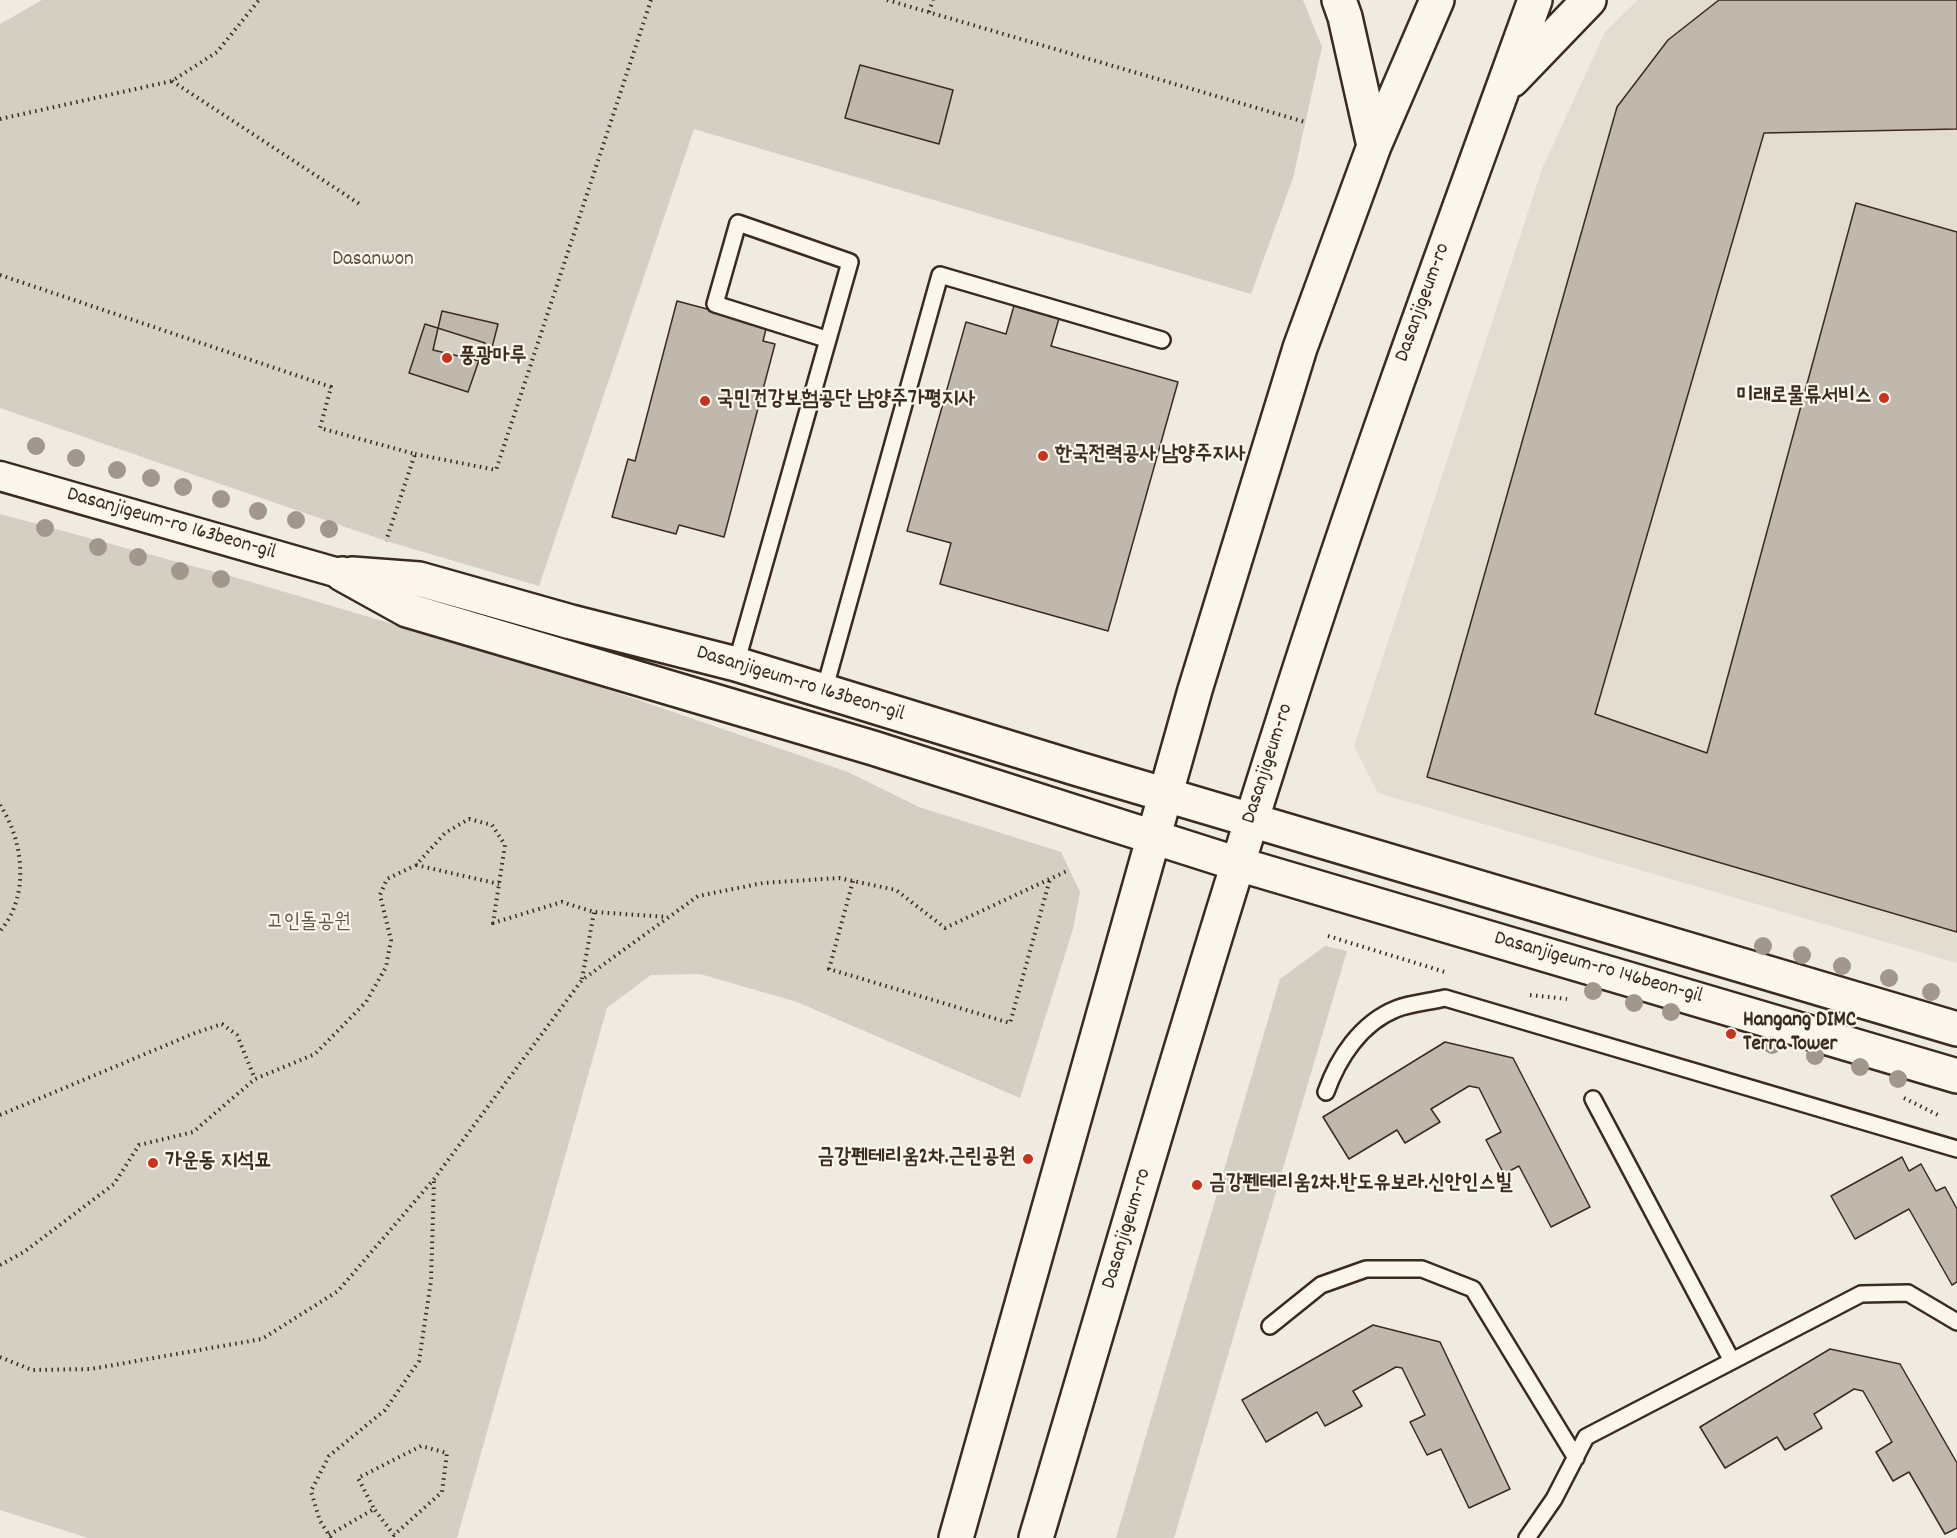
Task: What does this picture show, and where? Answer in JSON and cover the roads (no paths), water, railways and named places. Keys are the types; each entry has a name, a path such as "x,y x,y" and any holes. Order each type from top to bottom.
{"street":[{"path":"1339,0 1345,17 1374,146"},
{"path":"956,1538 1156,837 1195,690 1300,348 1374,146 1437,0"},
{"name":"Dasanjigeum-ro","path":"1036,1538 1252,820 1396,380 1535,0"},
{"path":"1503,90 1589,0"},
{"name":"Dasanjigeum-ro 163beon-gil","path":"0,476 342,574 418,579 571,622 736,664 1252,820"},
{"name":"Dasanjigeum-ro 163beon-gil","path":"342,574 407,610 862,745 1238,864"},
{"name":"Dasanjigeum-ro 146beon-gil","path":"1252,820 1957,1029"},
{"name":"Dasanjigeum-ro 146beon-gil","path":"1238,864 1957,1076"}],"lane":[{"path":"736,664 826,339 850,262 738,223 716,304 826,339"},
{"path":"824,691 940,275 1161,340"},
{"path":"1326,1092 1333,1071 1359,1033 1395,1010 1445,998 1957,1149"},
{"path":"1593,1099 1732,1361"},
{"path":"1270,1326 1321,1285 1366,1269 1422,1269 1473,1290 1576,1458"},
{"path":"1527,1538 1554,1499 1586,1437 1861,1294 1908,1293 1957,1322"}],"place":[{"name":"풍광마루","path":"447,358"},
{"name":"미래로물류서비스","path":"1884,398"},
{"name":"국민건강보험공단 남양주가평지사","path":"705,401"},
{"name":"한국전력공사 남양주지사","path":"1043,456"},
{"name":"Hangang DIMC Terra Tower","path":"1731,1034"},
{"name":"금강펜테리움2차.근린공원","path":"1028,1159"},
{"name":"가운동 지석묘","path":"153,1163"},
{"name":"금강펜테리움2차.반도유보라.신안인스빌","path":"1197,1185"}],"park label":[{"name":"Dasanwon","path":"373,261"},
{"name":"고인돌공원","path":"309,924"}]}
